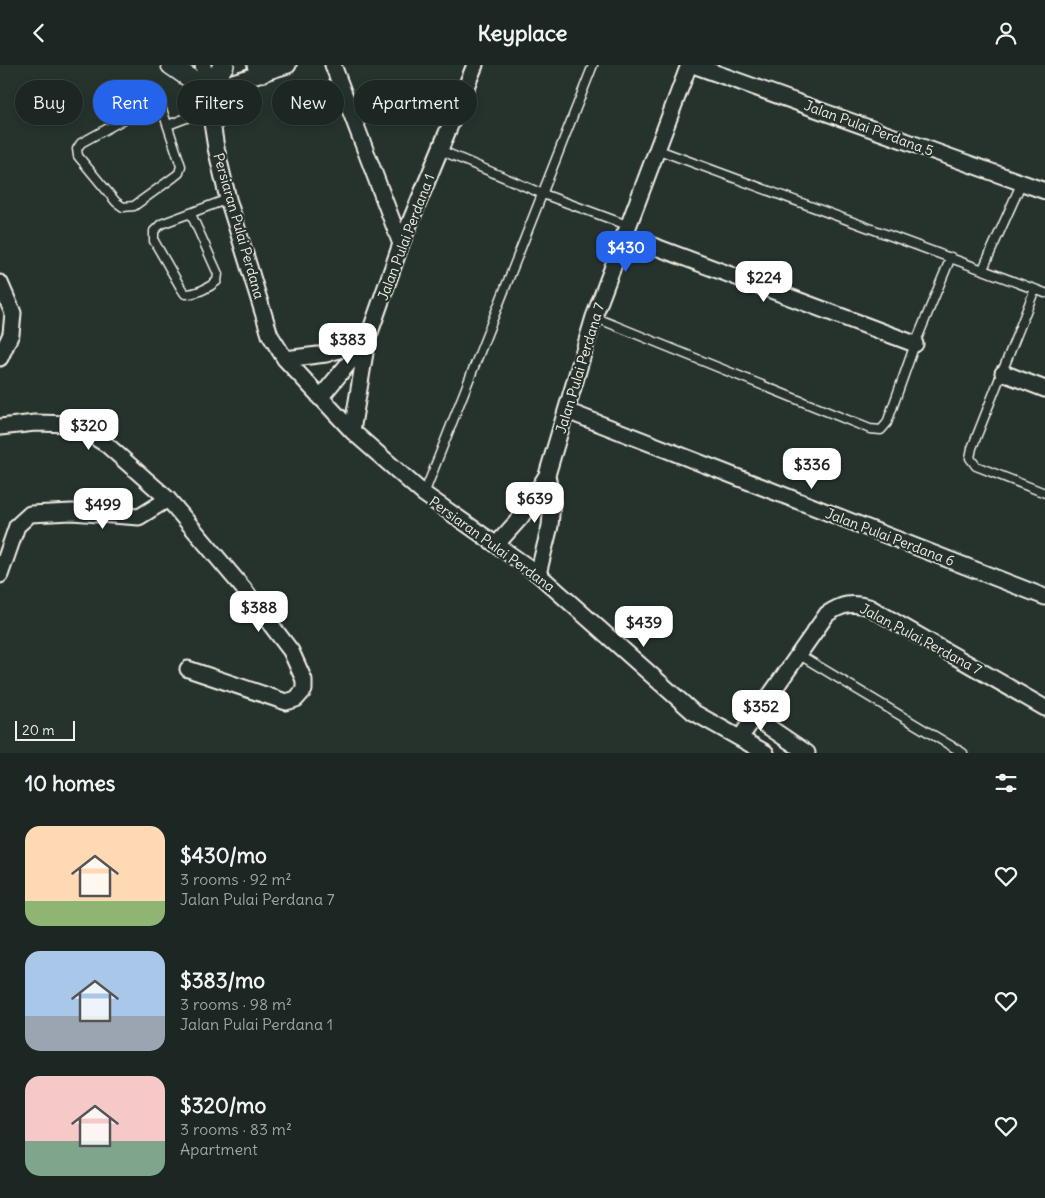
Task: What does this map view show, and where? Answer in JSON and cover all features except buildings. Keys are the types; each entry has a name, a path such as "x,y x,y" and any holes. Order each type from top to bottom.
{"street":[{"path":"171,65 193,80"},
{"name":"Persiaran Pulai Perdana","path":"203,65 205,80"},
{"path":"214,80 224,65"},
{"path":"231,80 260,68 288,65"},
{"path":"333,65 401,244"},
{"name":"Jalan Pulai Perdana 1","path":"320,398 367,341 401,244 475,65"},
{"name":"Jalan Pulai Perdana 7","path":"496,545 521,517 547,475 594,317 688,65"},
{"name":"Jalan Pulai Perdana 5","path":"693,65 1045,191"},
{"name":"Persiaran Pulai Perdana","path":"212,125 228,199 270,335 285,359 352,431 424,494 538,574 693,712 766,753"},
{"path":"626,230 915,344"},
{"path":"0,283 13,313 11,334 0,358"},
{"path":"285,359 326,354 367,341 352,431"},
{"path":"1003,373 1045,389"},
{"name":"Jalan Pulai Perdana 6","path":"567,411 1045,597"},
{"path":"0,427 35,423 74,424 107,445 168,499 243,588 291,651 304,680 304,690 296,699 286,702 188,669"},
{"name":"Jalan Pulai Perdana 7","path":"538,574 550,526 552,503 547,475"},
{"path":"0,575 17,526 30,514 72,512 139,517 168,499"},
{"name":"Jalan Pulai Perdana 7","path":"740,737 827,614 840,605 855,603 870,607 1045,708"},
{"path":"754,717 807,753"}],"lane":[{"path":"424,494 593,65"},
{"path":"150,105 157,105 162,109 168,125 180,160 179,173 134,206 123,207 116,202 78,156 77,149 81,143 150,105"},
{"path":"168,125 177,122"},
{"path":"656,149 1045,293"},
{"path":"440,150 626,230"},
{"path":"983,269 1022,182"},
{"path":"191,214 218,275 217,281 212,285 192,294 185,294 154,241 154,231 161,224 228,199"},
{"path":"594,317 870,429 881,430 887,423 915,344 951,257"},
{"path":"1035,289 972,448 970,458 976,466 1045,493"},
{"path":"798,655 963,753"}]}
